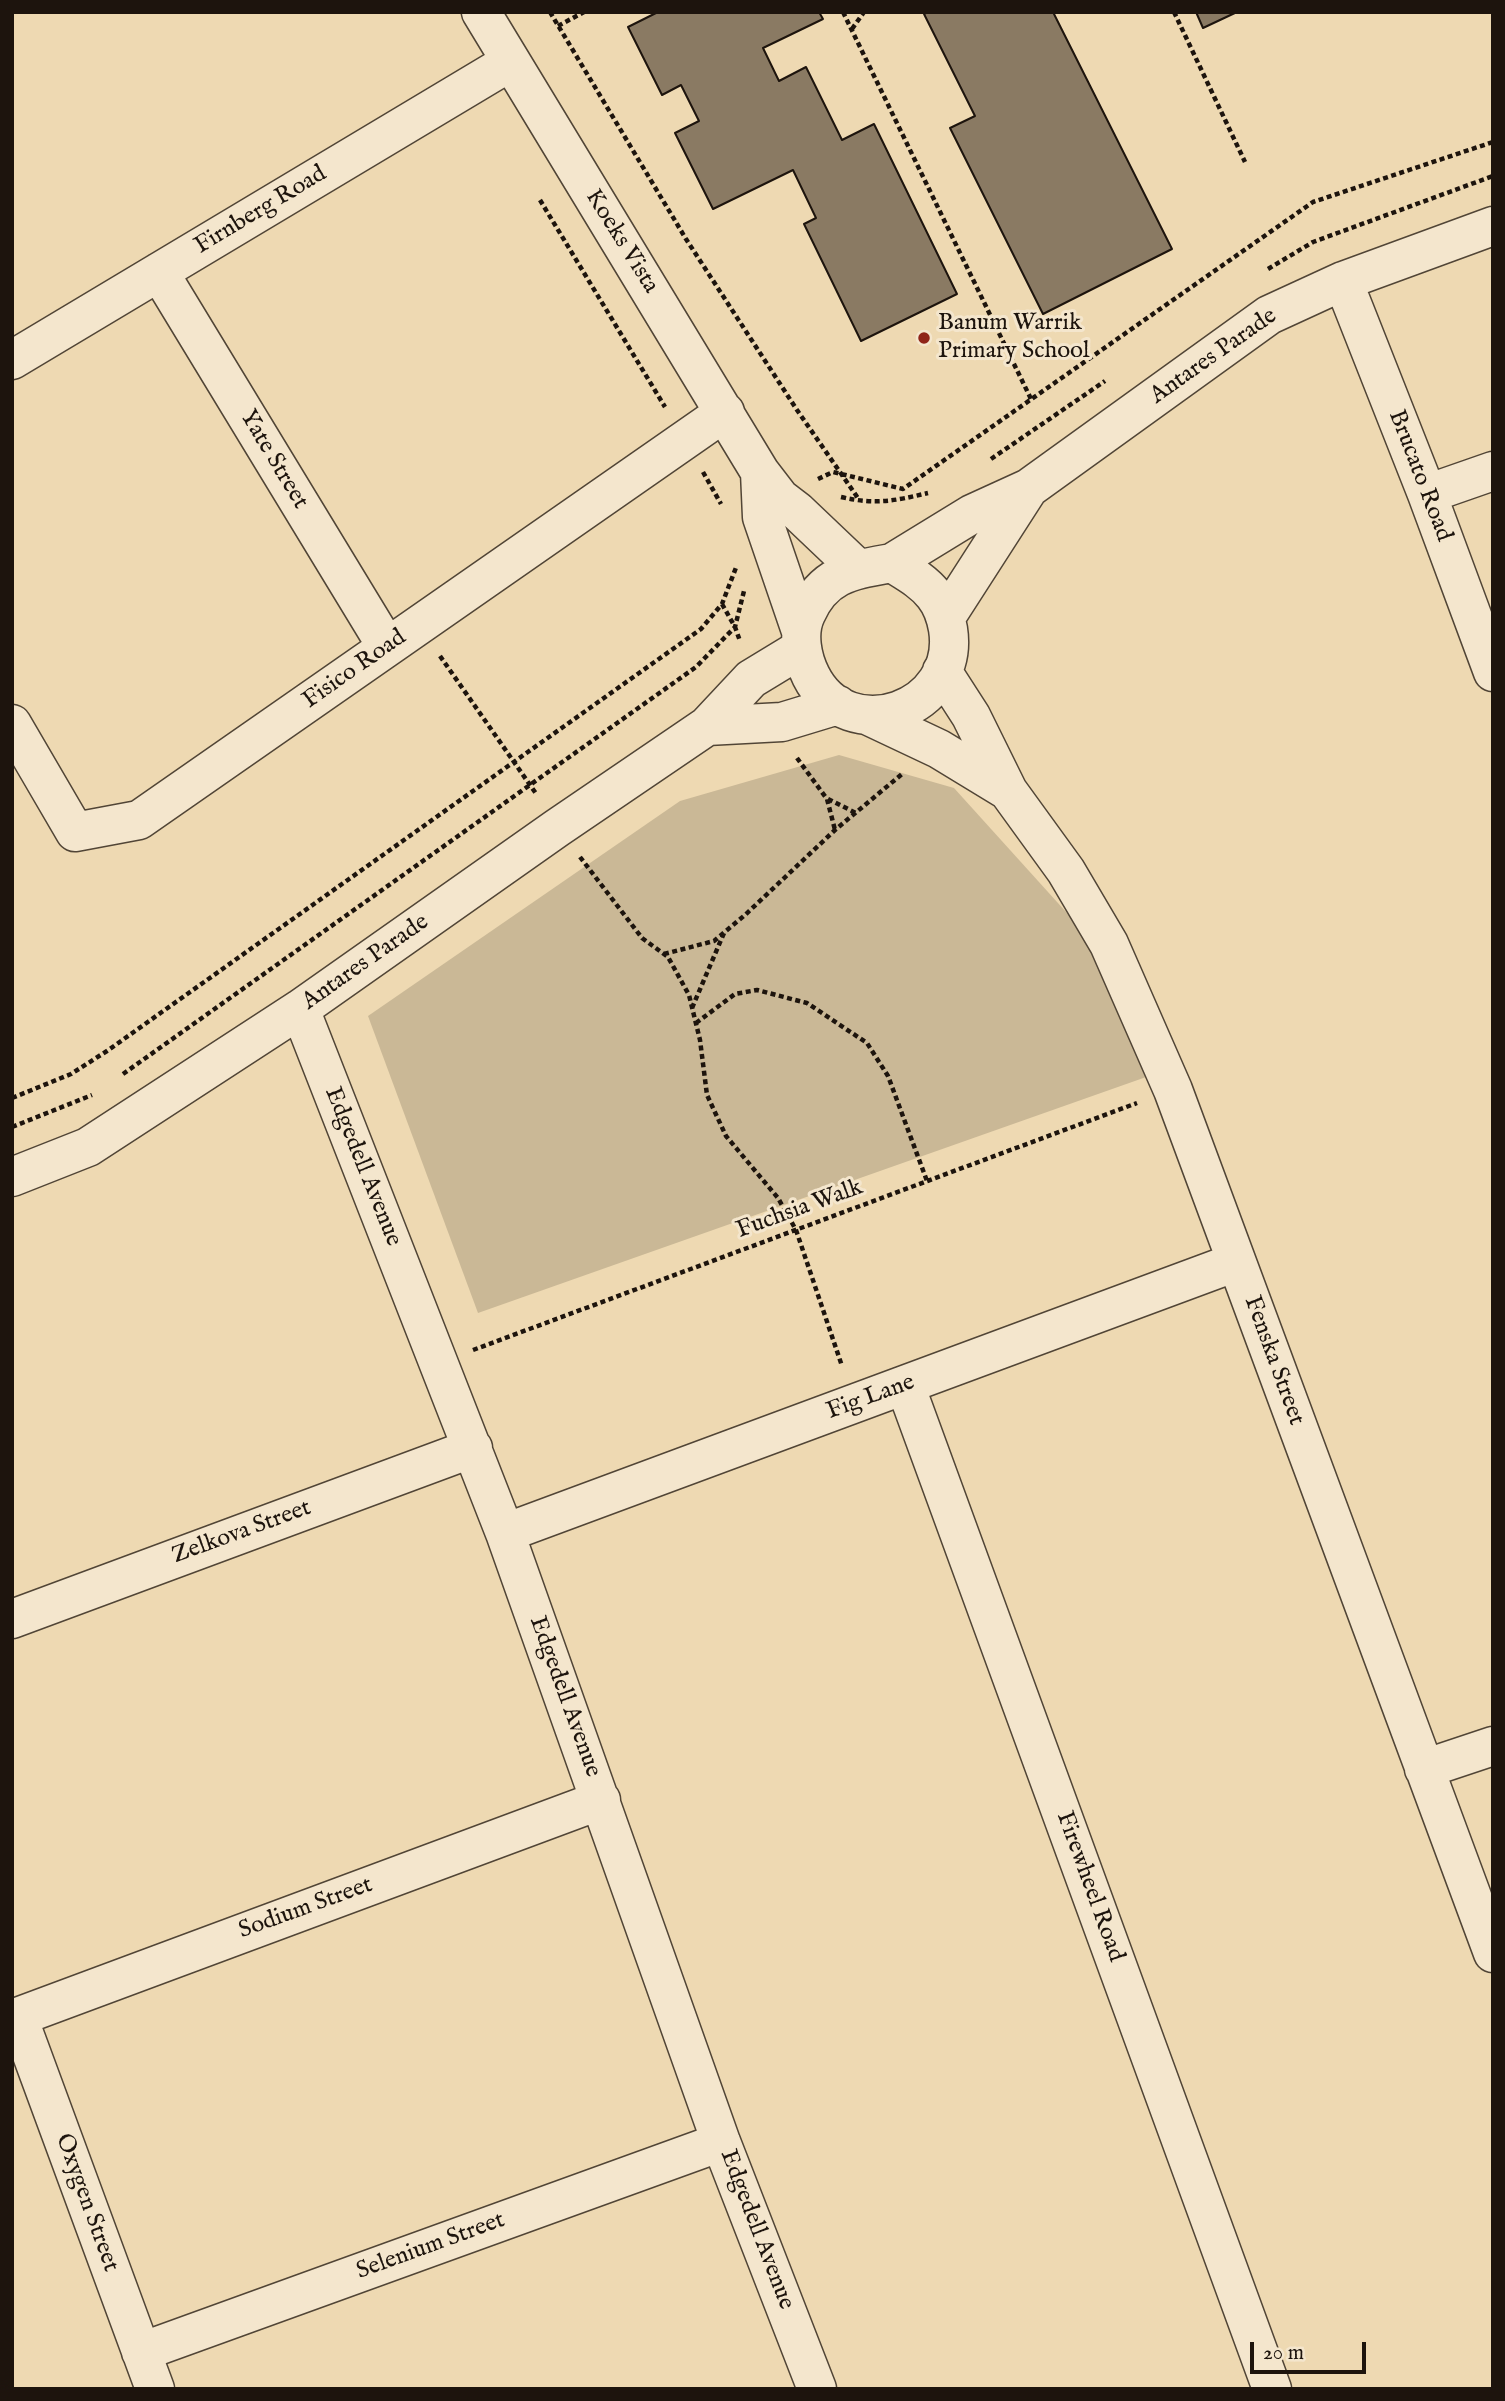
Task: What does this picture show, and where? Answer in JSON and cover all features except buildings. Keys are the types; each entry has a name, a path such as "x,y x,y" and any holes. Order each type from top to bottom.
{"street":[{"name":"Koeks Vista","path":"481,12 725,412 765,502 802,640 803,661 816,686 853,710 887,715 913,705 934,687 947,663 950,640 946,617 937,598 922,582 875,566 765,502"},
{"name":"Firnberg Road","path":"12,360 510,62"},
{"name":"Antares Parade","path":"875,566 972,514 1029,488 1269,315 1343,281 1493,226"},
{"name":"Yate Street","path":"159,272 387,647"},
{"name":"Brucato Road","path":"1343,281 1427,494 1493,672"},
{"name":"Fisico Road","path":"12,724 75,832 139,820 725,412"},
{"path":"1427,494 1493,471"},
{"name":"Antares Parade","path":"946,617 1029,488"},
{"path":"802,640 805,615 821,588 847,571 875,566"},
{"name":"Antares Parade","path":"12,1177 88,1147 300,1009 707,726 751,678 802,640"},
{"path":"942,671 971,716 1008,791"},
{"path":"707,726 782,722 853,710 939,749 1008,791"},
{"name":"Fenska Street","path":"1008,791 1066,871 1110,944 1173,1090 1493,1953"},
{"name":"Edgedell Avenue","path":"300,1009 505,1533 721,2142 817,2389"},
{"name":"Fig Lane","path":"505,1533 1236,1262"},
{"name":"Firewheel Road","path":"905,1385 1272,2389"},
{"name":"Zelkova Street","path":"12,1619 473,1448"},
{"path":"1424,1769 1493,1745"},
{"name":"Sodium Street","path":"15,2018 601,1800"},
{"name":"Oxygen Street","path":"15,2018 155,2389"},
{"name":"Selenium Street","path":"141,2352 721,2142"}],"path":[{"path":"550,12 686,239 797,410 861,501"},
{"path":"558,26 584,12"},
{"path":"843,12 1031,399"},
{"path":"852,29 864,12"},
{"path":"1174,12 1245,162"},
{"path":"12,1098 71,1074 107,1051 701,629 722,604 749,531 765,502 833,472 903,489 1313,202 1493,142"},
{"path":"1267,270 1313,242 1493,176"},
{"path":"540,201 685,440 765,502 814,501 832,495 861,501 890,502 938,490"},
{"path":"985,464 1110,377"},
{"path":"118,1077 696,667 735,627 745,588"},
{"path":"722,604 735,627"},
{"path":"419,625 514,761 557,828 642,938 667,957 689,995 701,1040 707,1095 726,1136 778,1198 796,1230 855,1404"},
{"path":"663,954 714,941 835,830 920,760 939,749"},
{"path":"835,830 827,799 856,813"},
{"path":"692,1009 724,932"},
{"path":"696,1023 735,994 757,990 807,1003 867,1043 888,1076 927,1181"},
{"name":"Fuchsia Walk","path":"440,1363 1173,1090"},
{"path":"12,1127 96,1093"}],"shaded area":[{"path":"839,755 954,788 1095,944 1149,1076 478,1313 368,1016 680,801"}],"place":[{"name":"Banum Warrik Primary School","path":"924,338"}]}
